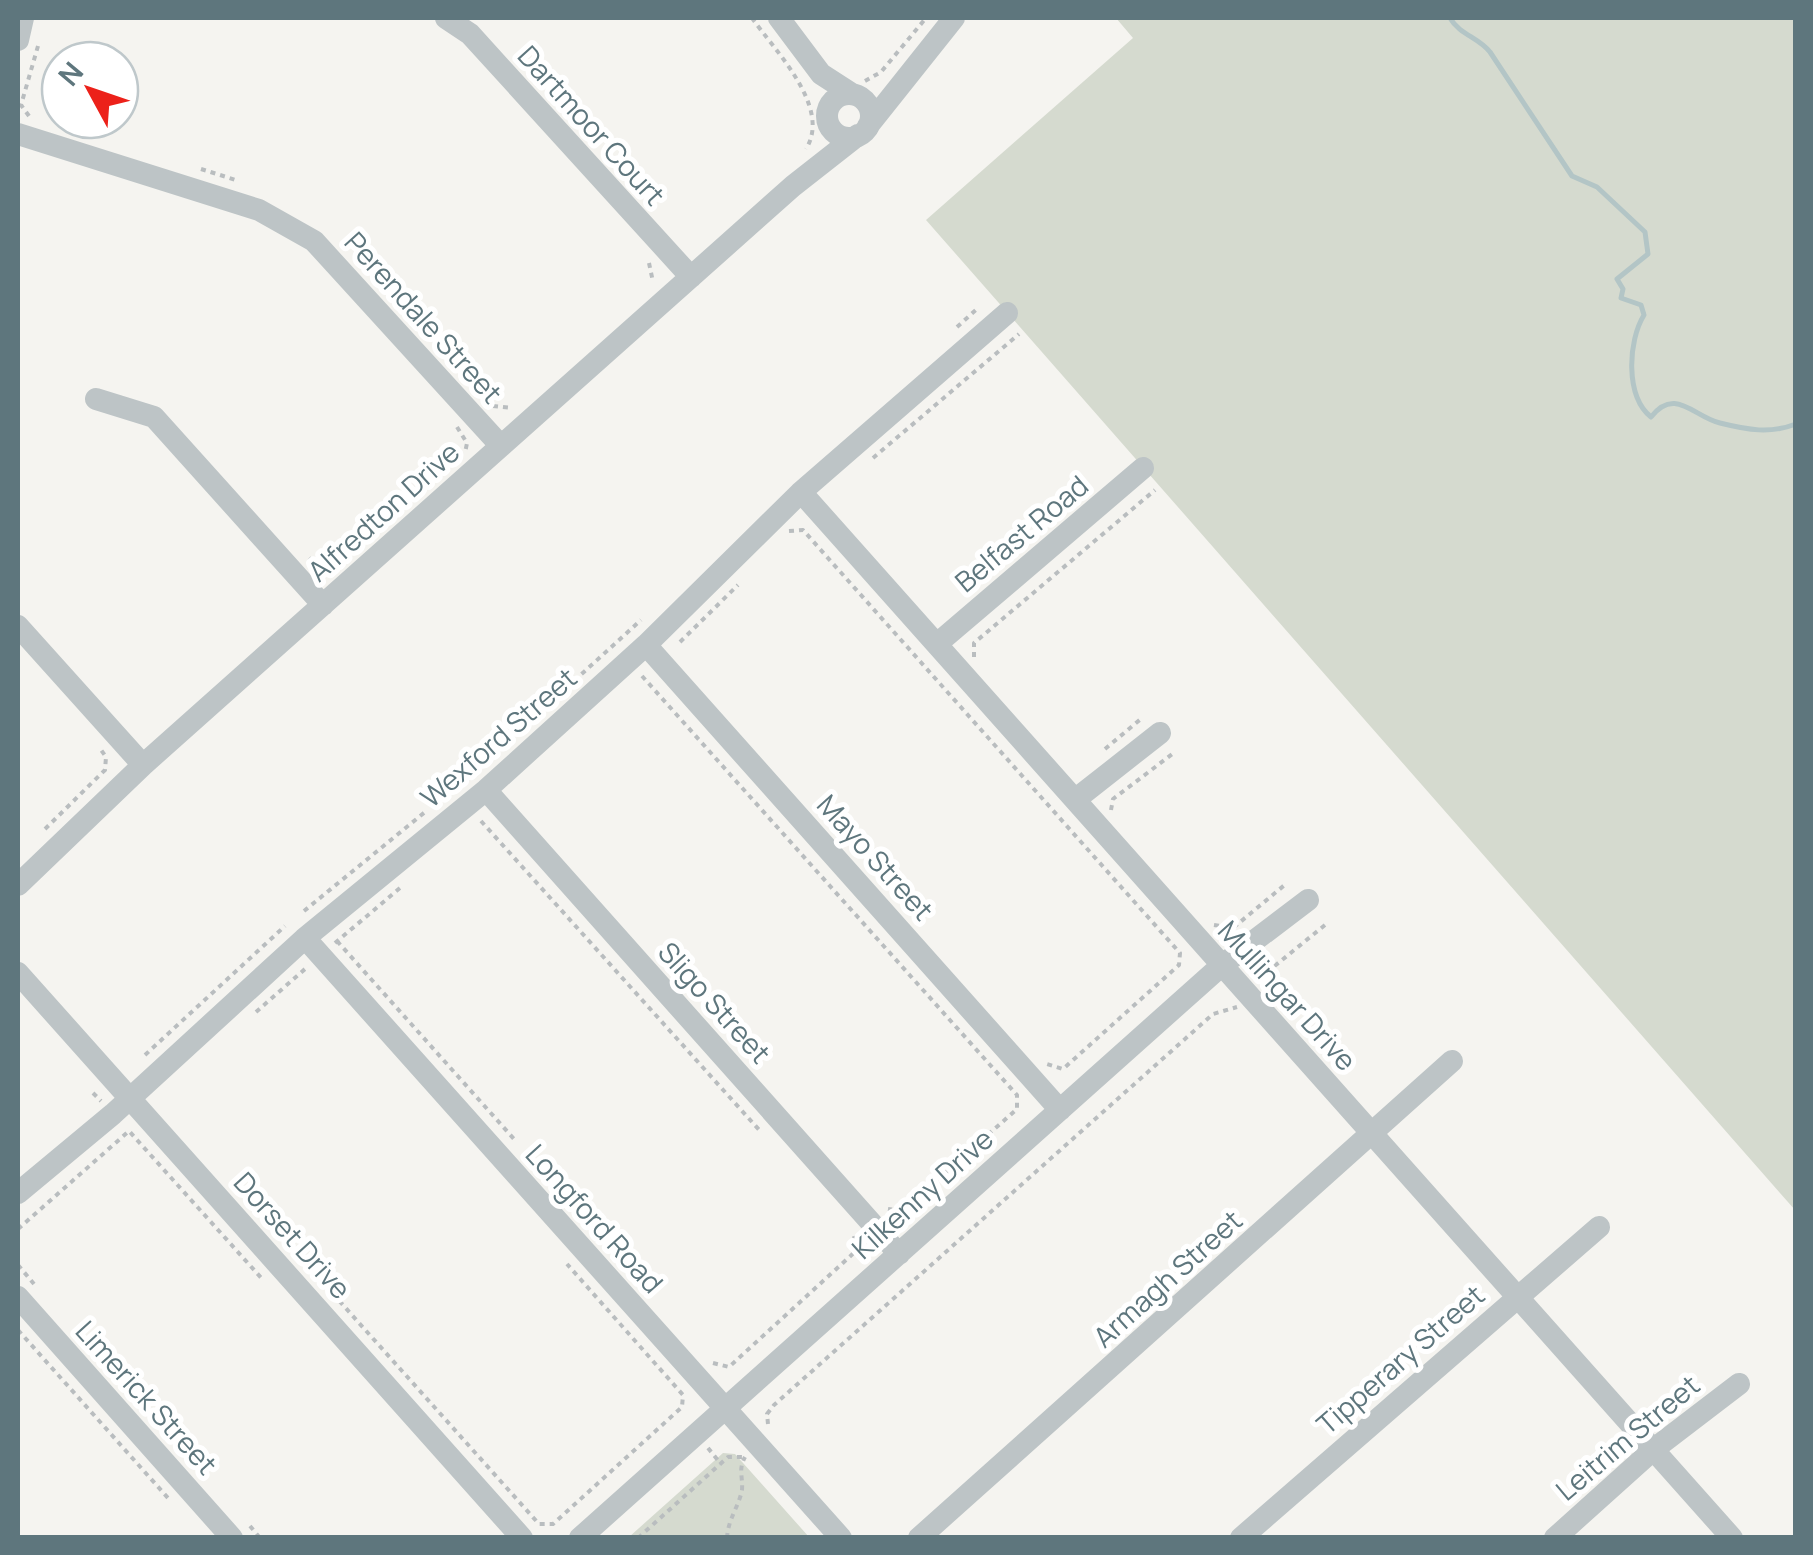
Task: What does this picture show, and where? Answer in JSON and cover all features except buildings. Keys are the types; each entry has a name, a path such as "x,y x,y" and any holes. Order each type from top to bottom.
{"street":[{"path":"24,18 29,37"},
{"name":"Dartmoor Court","path":"446,18 470,34 691,277"},
{"path":"778,18 806,59 827,117 838,135 863,130 868,106 854,95 819,91"},
{"name":"Alfredton Drive","path":"18,885 143,765 793,186 863,130 954,18"},
{"path":"827,117 836,98 879,89 918,63"},
{"name":"Alfredton Drive","path":"793,186 820,144 827,117"},
{"name":"Perendale Street","path":"22,125 259,210 314,242 501,446"},
{"name":"Wexford Street","path":"18,1193 130,1098 297,931 486,790 646,645 800,492 1007,313"},
{"path":"96,399 154,417 323,605"},
{"name":"Belfast Road","path":"938,643 1143,468"},
{"name":"Mullingar Drive","path":"800,492 1732,1538"},
{"path":"18,626 143,765"},
{"name":"Mayo Street","path":"646,645 1060,1110"},
{"path":"1076,800 1167,742"},
{"name":"Sligo Street","path":"486,790 899,1254"},
{"name":"Kilkenny Drive","path":"580,1538 1221,966 1308,900"},
{"name":"Longford Road","path":"297,931 726,1408 752,1451 841,1538"},
{"name":"Dorset Drive","path":"18,973 522,1538"},
{"name":"Armagh Street","path":"919,1538 1452,1061"},
{"name":"Tipperary Street","path":"1241,1538 1599,1227"},
{"name":"Limerick Street","path":"18,1297 232,1538"},
{"name":"Leitrim Street","path":"1555,1538 1654,1449 1738,1384"}],"path":[{"path":"752,18 819,91"},
{"path":"802,156 811,142 819,91 841,72 854,80 872,78 926,18"},
{"path":"22,125 29,37"},
{"path":"653,282 654,268 646,260 662,246"},
{"path":"869,461 1019,334"},
{"path":"464,456 467,442 456,429 471,414 488,400 496,409 510,410 524,397"},
{"path":"980,664 973,656 974,643 1154,490"},
{"path":"776,544 790,530 803,530 1180,952 1180,966 1063,1068 1049,1066 1036,1052"},
{"path":"294,572 310,557 319,566 333,568 347,555"},
{"path":"675,646 749,574"},
{"path":"540,712 644,617"},
{"path":"630,686 642,675 1017,1095 1017,1109 902,1211 888,1209"},
{"path":"40,834 105,770 106,757 98,748 114,733"},
{"path":"1119,819 1110,810 1113,800 1167,742"},
{"path":"303,911 429,809"},
{"path":"472,829 482,820 766,1137"},
{"path":"412,878 337,940 518,1143"},
{"path":"1214,925 1233,928 1287,883"},
{"path":"727,1538 728,1518 742,1489 740,1470 752,1451 772,1432 767,1414 774,1405 1214,1014 1224,1008 1232,1010 1266,985 1266,973 1325,924"},
{"path":"157,1072 143,1057 297,931"},
{"path":"254,1014 304,969"},
{"path":"18,1229 129,1131 272,1291"},
{"path":"264,1216 539,1524 554,1523 682,1407 683,1395 562,1259"},
{"path":"711,1360 729,1367 858,1250 856,1238 843,1223"},
{"path":"18,1330 176,1508"},
{"path":"638,1538 728,1457 752,1451"}],"shaded area":[{"path":"1116,18 1795,18 1795,1210 926,220 1133,38"},
{"path":"723,1453 735,1454 809,1537 629,1537"}],"waterway":[{"path":"1450,18 1490,52 1572,176 1597,187 1645,232 1648,254 1617,279 1623,289 1621,298 1641,305 1644,315 1632,353 1633,382 1643,408 1651,417 1660,408 1677,404 1711,420 1749,429 1768,430 1796,424"}]}
